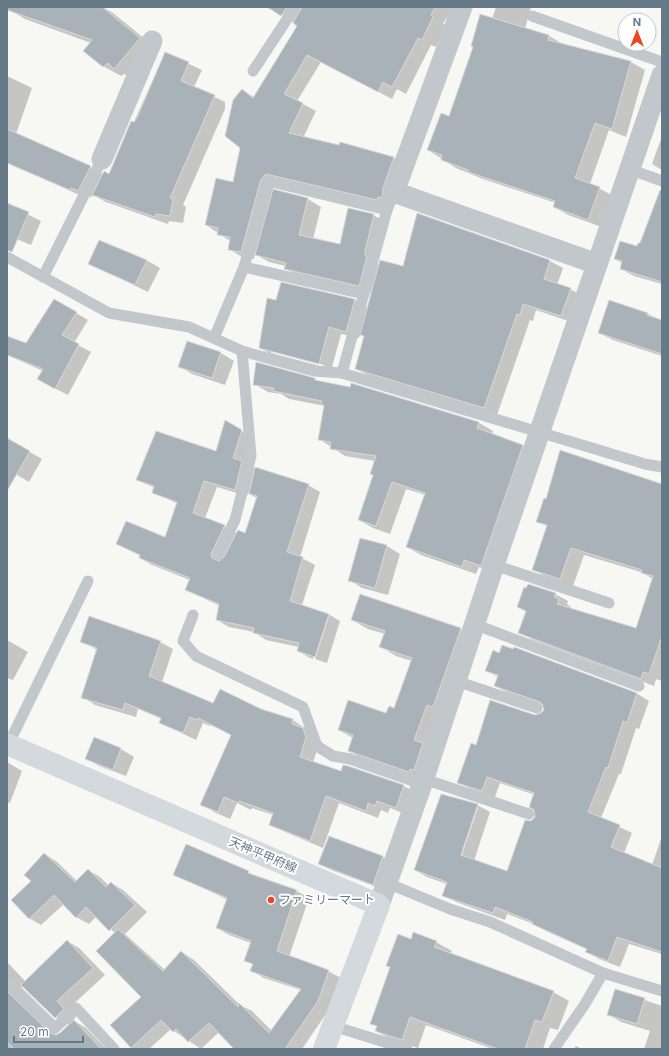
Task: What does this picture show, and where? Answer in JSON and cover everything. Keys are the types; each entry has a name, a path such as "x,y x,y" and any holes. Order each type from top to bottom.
{"main road":[{"name":"天神平甲府線","path":"7,744 379,905"},
{"path":"324,1049 379,905"}],"street":[{"path":"462,7 391,201 597,264"},
{"path":"102,159 152,41"},
{"path":"379,905 423,781 474,624 662,75"}],"lane":[{"path":"253,71 294,7"},
{"path":"532,16 662,62"},
{"path":"43,277 102,159"},
{"path":"629,169 662,181"},
{"path":"214,338 244,267 268,181 391,201 342,373"},
{"path":"7,257 110,313 189,327 242,351 314,371 342,373 645,464 662,467"},
{"path":"244,267 364,294"},
{"path":"218,554 235,520 251,456 242,351"},
{"path":"494,565 609,603"},
{"path":"7,744 88,581"},
{"path":"192,615 182,641 196,656 303,707 317,746 333,756 350,759 529,814"},
{"path":"474,624 639,686"},
{"path":"456,681 537,708"},
{"path":"387,883 450,909 490,922 603,973 662,990"},
{"path":"554,1049 586,1004 603,973"},
{"path":"12,986 55,1028 76,1008 114,1049"},
{"path":"333,1026 407,1049"}],"building":[{"path":"7,7 102,7 140,38 114,69 108,63 103,67 83,51 92,40 7,10"},
{"path":"267,7 287,7 281,16"},
{"path":"302,7 435,7 431,15 433,17 422,40 418,38 392,87 383,82 378,92 307,55 284,94 303,103 289,133 339,145 340,142 394,157 383,188 382,198 378,197 377,200 266,174 261,179 241,252 228,250 230,237 217,235 218,228 205,225 216,178 233,182 240,148 225,136 233,100 242,89 253,98 297,26 293,23"},
{"path":"480,14 549,35 548,40 631,61 612,129 595,123 575,178 600,187 588,220 553,207 555,201 468,172 468,170 441,160 442,155 427,150 441,113 449,116 473,47 471,46"},
{"path":"165,52 189,62 181,81 215,95 170,198 173,199 170,216 156,214 155,217 92,195 104,171 109,174 131,121 134,122 137,118"},
{"path":"7,129 91,166 78,191 71,188 70,190 7,163"},
{"path":"273,189 308,198 299,235 340,244 348,208 374,214 365,251 365,256 367,256 359,286 284,269 286,263 255,255"},
{"path":"660,190 662,190 662,282 620,269 622,261 614,259 620,241 637,246 638,243 640,243"},
{"path":"7,203 29,212 12,252 7,250"},
{"path":"417,213 550,260 544,279 571,288 561,316 523,304 520,315 517,314 484,408 355,369 364,336 360,335 380,260 403,266"},
{"path":"99,240 147,260 135,285 88,264"},
{"path":"281,282 355,299 346,332 329,327 319,364 259,348 267,298 276,300"},
{"path":"54,299 77,312 62,335 79,344 55,389 37,379 43,369 7,355 7,336 26,343"},
{"path":"609,300 648,313 647,315 662,320 662,354 598,333"},
{"path":"187,341 221,352 212,378 178,367"},
{"path":"256,362 315,378 315,380 350,387 351,383 479,422 477,428 523,445 481,566 464,560 462,567 406,547 425,493 392,482 376,526 358,520 373,475 370,474 376,456 330,449 331,442 318,440 324,405 321,405 322,401 273,391 274,388 253,385"},
{"path":"225,420 242,430 233,458 242,461 235,490 204,481 193,513 225,525 211,554 212,558 219,561 224,557 238,530 245,533 257,496 249,494 255,467 309,484 287,552 303,557 290,601 329,614 315,657 297,651 299,643 253,633 254,628 216,620 219,604 185,590 190,578 139,558 140,555 116,544 126,521 165,537 177,502 152,493 154,486 136,480 156,431 216,451"},
{"path":"7,438 30,451 7,491"},
{"path":"560,450 662,484 662,636 649,674 643,672 641,679 518,633 526,611 517,607 524,587 526,588 528,584 556,593 554,597 559,599 557,604 636,628 653,576 641,573 642,570 571,548 560,579 532,570 547,525 536,522 544,498 546,499"},
{"path":"360,538 387,545 375,588 348,581"},
{"path":"360,594 461,628 433,707 427,705 414,740 423,743 414,770 410,769 409,772 348,751 353,735 338,730 348,700 386,713 389,706 394,708 412,658 379,647 385,631 351,620"},
{"path":"89,616 161,641 149,676 213,703 220,689 261,709 293,719 292,724 303,728 306,737 300,757 341,771 343,765 348,766 404,785 396,808 377,801 375,806 368,803 366,811 326,796 310,841 269,825 273,813 239,801 238,803 224,797 218,812 200,805 231,735 198,718 197,720 190,717 183,733 159,723 161,718 125,703 123,710 81,698 97,648 80,642"},
{"path":"502,645 513,649 514,647 637,693 627,723 623,721 608,768 606,767 588,812 620,825 611,847 662,868 662,952 617,937 608,961 585,952 587,949 532,924 533,922 495,907 493,913 442,896 447,882 414,870 441,794 478,804 461,855 507,871 525,820 531,821 535,817 534,810 529,807 534,793 487,777 482,791 457,783 471,743 476,745 490,700 535,715 544,710 540,702 494,686 498,675 485,671 493,650 499,653"},
{"path":"94,737 121,748 113,770 85,759"},
{"path":"329,836 383,856 373,885 318,864"},
{"path":"186,844 249,871 248,873 297,890 277,951 329,970 318,1001 285,1049 234,1049 209,1023 188,1042 176,1029 173,1032 161,1020 131,1048 110,1025 141,997 96,951 118,929 163,971 181,951 238,1007 239,1003 269,1033 301,989 250,971 253,964 244,961 251,941 216,928 227,898 173,875"},
{"path":"44,853 75,882 88,869 106,887 111,882 135,905 109,931 86,907 76,918 54,895 29,919 11,900 31,881 24,875"},
{"path":"413,932 437,941 434,947 554,991 542,1022 535,1020 525,1049 498,1049 410,1017 402,1040 375,1031 377,1026 370,1024 390,967 386,966 398,934 411,939"},
{"path":"67,940 93,968 57,1001 64,1009 55,1018 21,985"},
{"path":"615,989 645,998 637,1024 607,1015"},
{"path":"7,991 50,1033 56,1035 60,1033 74,1020 101,1049 14,1049 7,1042"}],"place":[{"name":"ファミリーマート","path":"271,900"}]}
